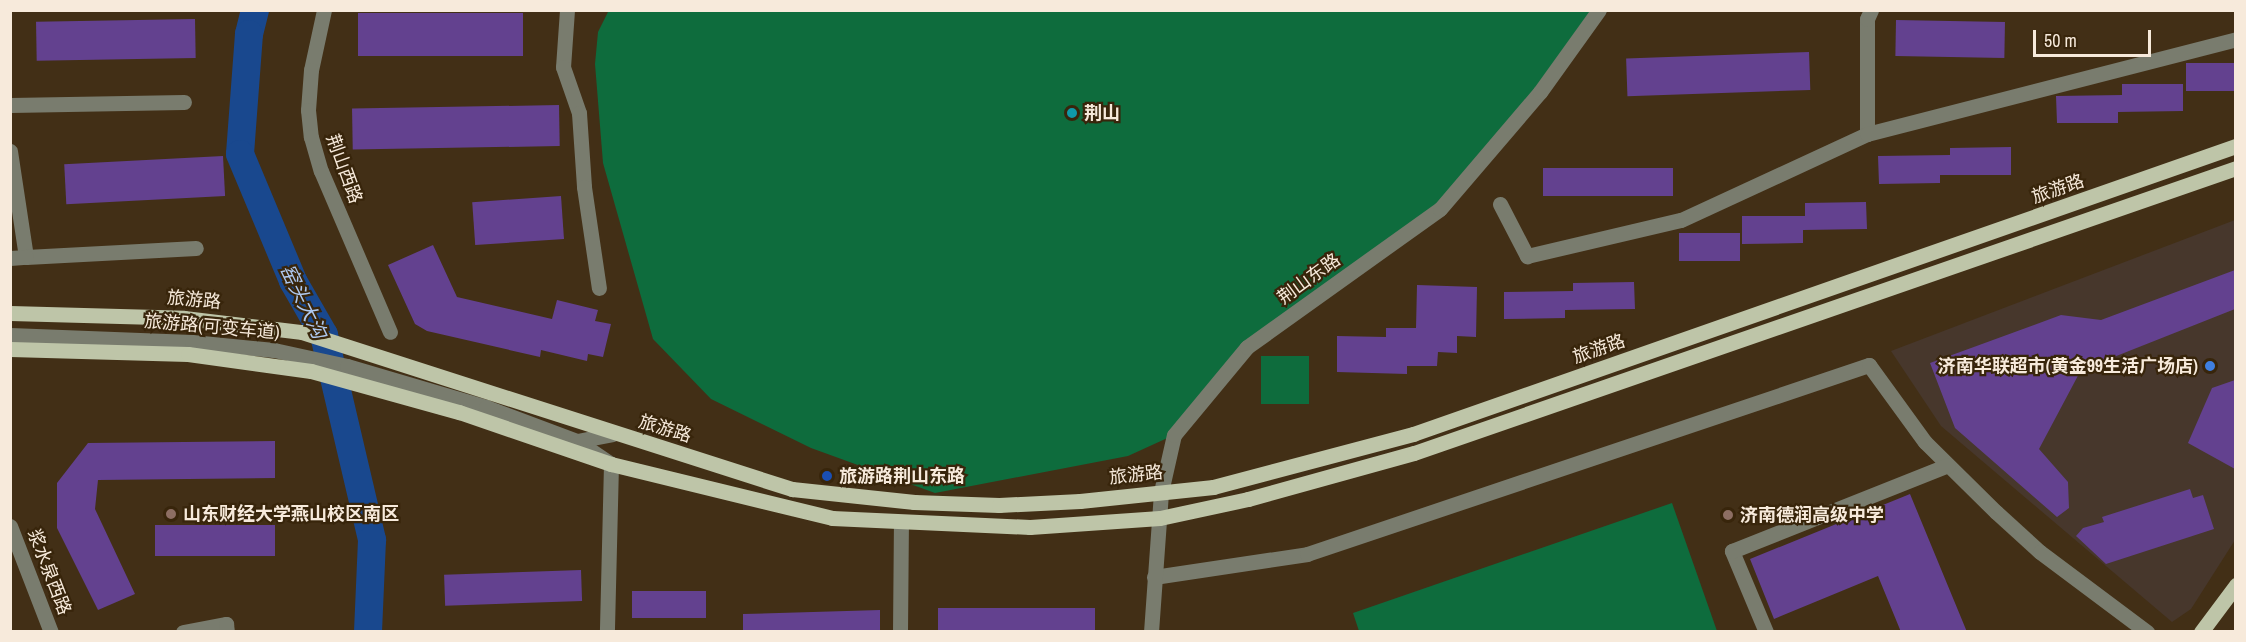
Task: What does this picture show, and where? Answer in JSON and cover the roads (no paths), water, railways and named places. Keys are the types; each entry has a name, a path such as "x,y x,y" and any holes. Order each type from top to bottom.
{"main road":[{"name":"旅游路","path":"10,313 184,318 302,332 546,408 612,434 792,489 914,502 999,505 1213,488 1413,434 2235,146"},
{"path":"10,349 188,354 311,370 459,412 611,464 832,518 901,523 1030,527 1160,518 1248,499 1414,453 2235,168"},
{"path":"2201,632 2235,585"}],"street":[{"name":"荆山西路","path":"324,10 310,80 310,137 321,171 390,332"},
{"path":"567,10 563,67 579,113 584,187 599,288"},
{"name":"荆山东路","path":"1151,632 1161,492 1174,435 1247,347 1440,209 1540,92 1599,10"},
{"path":"1867,134 1867,19 1871,10"},
{"path":"1500,204 1527,256 1681,220 1867,134 2235,39"},
{"path":"10,105 184,102"},
{"path":"10,151 18,258 196,248"},
{"name":"旅游路(可变车道)","path":"10,335 192,342 274,350 347,366 486,407 577,441 611,464"},
{"path":"1154,577 1307,554 1869,365 1925,442 1948,465 2040,552 2146,632"},
{"path":"577,441 612,434"},
{"path":"607,632 611,464"},
{"path":"1766,632 1732,551 1948,465"},
{"path":"900,632 901,523"},
{"name":"浆水泉西路","path":"10,526 51,632"},
{"path":"183,632 226,624 227,632"}],"waterway":[{"name":"窑头大沟","path":"255,10 249,34 240,154 293,281 324,335 372,540 368,632"}],"place":[{"name":"荆山","path":"1072,113"},
{"name":"济南华联超市(黄金99生活广场店)","path":"2210,366"},
{"name":"旅游路荆山东路","path":"827,476"},
{"name":"山东财经大学燕山校区南区","path":"171,514"},
{"name":"济南德润高级中学","path":"1728,515"}]}
